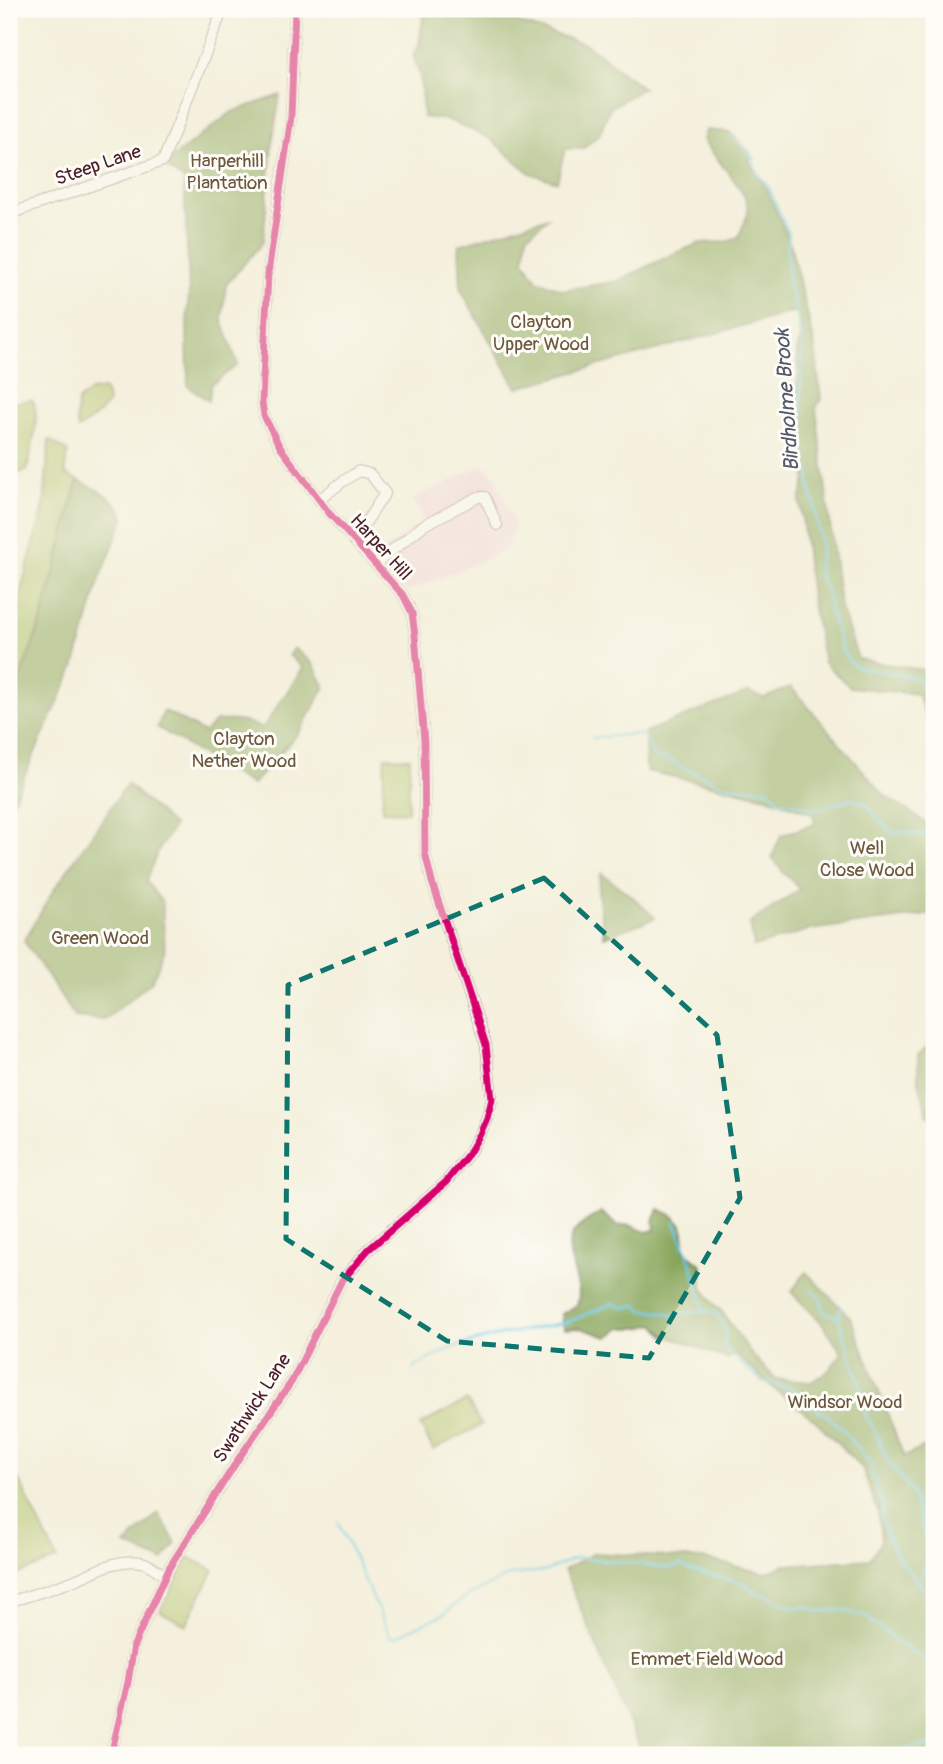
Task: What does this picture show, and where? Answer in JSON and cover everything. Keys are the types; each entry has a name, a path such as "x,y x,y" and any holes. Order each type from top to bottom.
{"street":[{"name":"Steep Lane","path":"9,214 163,161 223,9"},
{"name":"Harper Hill","path":"295,9 290,117 268,273 262,402 264,416 280,447 319,500 403,596 412,613 424,741 425,853 432,882 486,1045 492,1099 488,1118"},
{"path":"319,500 359,471 370,474 385,493 366,522"},
{"path":"374,564 424,525 478,497 485,497 497,525"},
{"name":"Swathwick Lane","path":"111,1755 134,1645 165,1576 239,1458 292,1381 341,1282 368,1250 446,1182 469,1153 488,1118"},
{"path":"9,1602 70,1582 106,1566 129,1562 142,1562 165,1576"}],"highlighted area":[{"path":"544,878 717,1035 740,1198 649,1358 447,1341 286,1239 288,985"}],"shaded area":[{"path":"483,465 496,478 515,526 504,551 406,592 383,565 378,554 424,520 413,499"}],"green space":[{"path":"434,9 482,9 586,44 643,88 610,108 599,135 582,149 565,149 557,182 530,173 488,137 448,120 423,117 420,76 413,55 419,45 423,17"},
{"name":"Harperhill Plantation","path":"280,95 272,145 263,242 226,285 222,320 238,365 211,385 209,401 188,386 189,291 184,180 167,168 168,161 232,112"},
{"name":"Clayton Upper Wood","path":"706,130 730,132 751,154 750,162 766,188 790,243 815,346 821,399 816,408 840,605 858,659 928,671 934,681 934,741 917,694 850,687 824,663 811,598 800,500 806,479 796,440 800,404 796,390 799,374 797,353 801,334 796,311 517,388 461,290 459,245 549,217 527,236 524,260 537,280 563,290 618,281 700,243 726,242 738,238 748,211 747,203 737,184 703,139"},
{"path":"104,389 108,404 78,429 78,400 91,391"},
{"path":"32,400 36,415 33,445 27,471 16,473 9,459 9,406"},
{"path":"49,440 68,451 65,474 78,480 43,617 9,708 9,634 44,506"},
{"path":"78,480 112,500 124,518 100,579 74,668 9,809 9,708 43,617"},
{"name":"Clayton Nether Wood","path":"294,648 313,664 325,687 300,731 252,785 157,727 164,711 205,733 215,721 240,721 262,729 303,668 289,655"},
{"name":"Well Close Wood","path":"791,687 884,795 925,822 934,823 934,914 809,930 754,947 750,923 800,889 772,857 781,835 815,824 813,814 767,797 646,771 645,732 748,692 764,698"},
{"path":"385,757 410,758 408,812 382,811"},
{"name":"Green Wood","path":"127,784 174,826 158,851 146,881 162,902 165,951 152,981 105,1020 75,1017 24,941 53,891"},
{"path":"601,873 655,918 604,937 598,892"},
{"path":"934,1042 934,1118 928,1116 918,1078 918,1055"},
{"name":"Emmet Field Wood","path":"659,1209 673,1216 682,1225 685,1252 702,1265 702,1286 752,1355 776,1379 811,1382 829,1370 842,1353 820,1321 791,1292 806,1272 851,1318 904,1457 934,1442 934,1755 643,1755 564,1570 594,1553 704,1559 765,1573 785,1565 870,1559 881,1541 878,1512 862,1468 816,1421 772,1387 736,1354 726,1359 665,1336 655,1324 640,1328 621,1328 608,1337 580,1328 564,1329 562,1314 577,1305 579,1296 569,1248 573,1234 601,1212 618,1226 629,1225 646,1232 655,1230 654,1221"},
{"path":"467,1400 481,1425 433,1450 420,1425"},
{"path":"9,1460 57,1559 9,1578"},
{"path":"158,1513 176,1543 163,1561 125,1545"},
{"path":"188,1557 214,1570 186,1625 160,1611"}],"waterway":[{"name":"Birdholme Brook","path":"731,134 754,159 754,166 769,188 789,235 789,284 801,340 802,449 809,473 821,545 818,569 827,591 830,611 843,652 857,667 916,678 934,698"},
{"path":"592,738 645,735 649,748 657,759 666,758 723,786 769,789 778,801 815,810 851,799 867,804 892,833 906,832 934,837"},
{"path":"675,1222 692,1265 705,1311"},
{"path":"812,1290 820,1298 824,1312 838,1317 862,1390 866,1418 872,1425 888,1461 912,1492 928,1547 928,1559 919,1582"},
{"path":"414,1369 451,1348 568,1322 614,1303 622,1308 637,1305 642,1310 672,1315 705,1311 717,1313 725,1330 725,1349 762,1381 795,1390 802,1396 804,1403 834,1421 872,1465 872,1477 884,1507 881,1515 889,1541 901,1562 919,1582 934,1609"},
{"path":"838,1317 841,1308"},
{"path":"338,1522 390,1636 395,1637 444,1614 465,1597 510,1575 546,1571 580,1558 667,1568 682,1565 690,1570 744,1583 757,1594 767,1595 796,1608 805,1606 818,1611 845,1610 866,1616 896,1643 918,1654 934,1668"},
{"path":"878,1755 934,1745"}],"cycle path":[{"path":"111,1755 134,1645 169,1568 292,1381 341,1282 368,1250 446,1182 480,1134 492,1099 486,1045 432,882 425,853 424,741 412,613 403,595 329,513 280,447 264,416 262,402 268,273 291,117 295,9"}],"park label":[{"name":"Windsor Wood","path":"845,1402"}]}
